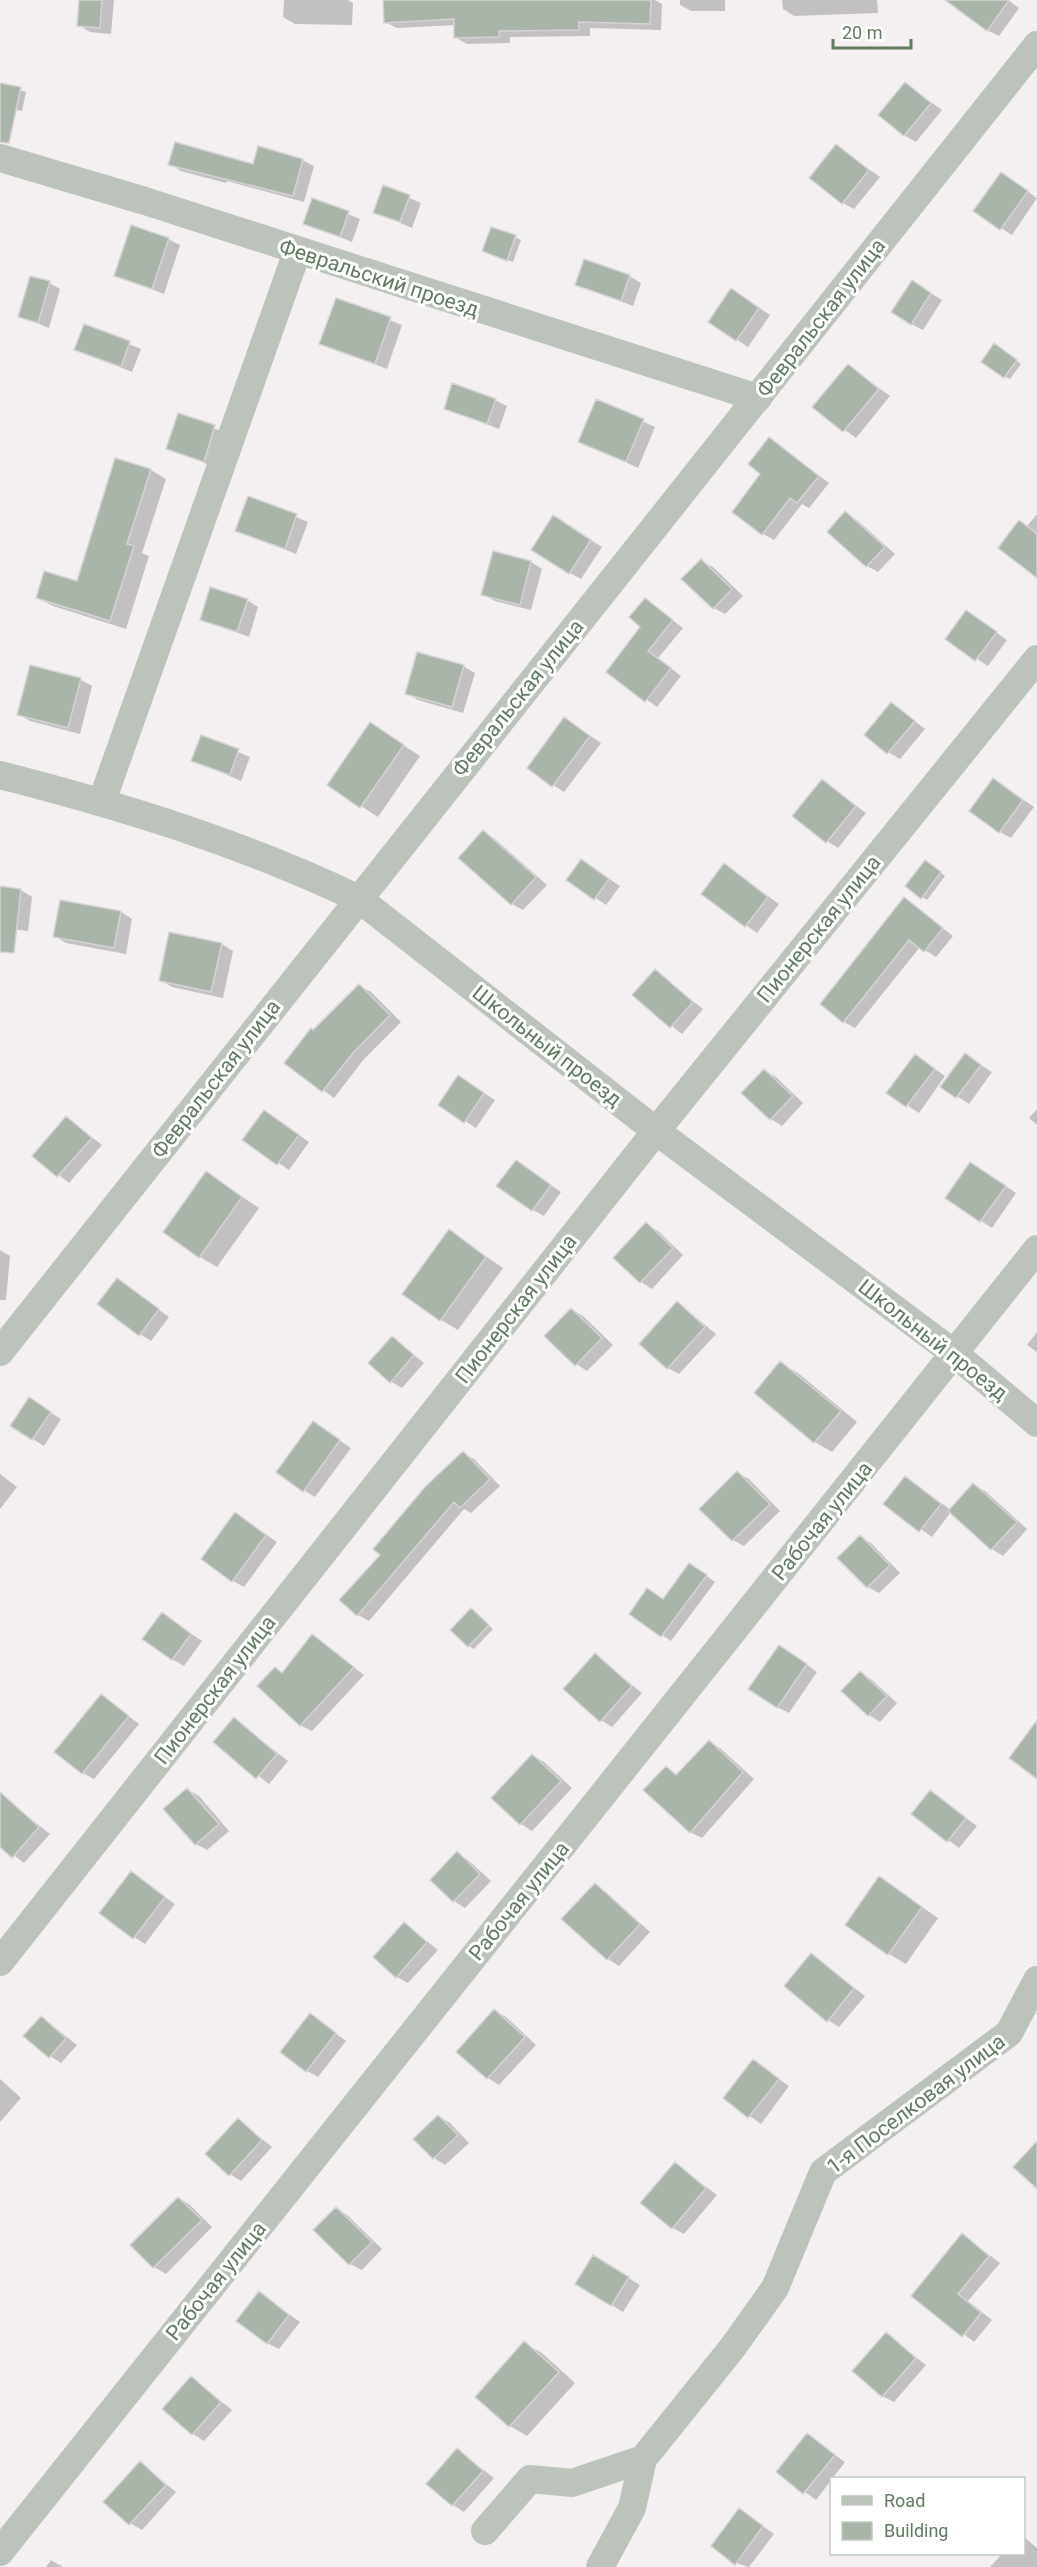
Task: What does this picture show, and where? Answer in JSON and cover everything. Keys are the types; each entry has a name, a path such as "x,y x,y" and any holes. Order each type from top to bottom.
{"street":[{"name":"Февральская улица","path":"0,1352 1037,45"},
{"name":"Февральский проезд","path":"0,158 145,201 297,252 758,398"},
{"path":"102,801 297,252"},
{"name":"Пионерская улица","path":"0,1962 656,1131 1037,659"},
{"name":"Школьный проезд","path":"0,775 102,801 311,876 359,899 656,1131 955,1354 1037,1423"},
{"name":"Рабочая улица","path":"0,2552 1037,1250"},
{"name":"1-я Поселковая улица","path":"600,2567 632,2508 643,2459 733,2347 775,2288 823,2172 1009,2033 1037,1980"},
{"path":"485,2531 530,2479 572,2483 643,2459"}],"building":[{"path":"79,0 102,0 100,28 77,26"},
{"path":"383,0 651,0 650,24 579,22 579,30 499,31 499,37 454,38 454,19 384,23"},
{"path":"945,0 1009,0 987,31"},
{"path":"905,82 931,103 904,136 878,115"},
{"path":"0,83 21,87 9,143 0,142"},
{"path":"175,142 253,164 258,146 303,159 293,196 168,165"},
{"path":"836,144 869,170 842,204 809,178"},
{"path":"1001,172 1028,191 1000,230 973,211"},
{"path":"383,185 410,195 400,222 373,213"},
{"path":"312,198 349,211 340,237 303,224"},
{"path":"131,225 169,238 152,289 114,276"},
{"path":"491,227 516,235 507,261 482,251"},
{"path":"584,259 630,275 621,301 575,285"},
{"path":"30,276 50,281 38,323 18,317"},
{"path":"912,280 931,293 911,325 891,312"},
{"path":"731,288 759,308 736,341 708,322"},
{"path":"336,298 391,317 375,364 319,344"},
{"path":"84,324 130,341 121,367 74,350"},
{"path":"994,343 1017,360 1004,378 981,362"},
{"path":"848,364 879,389 843,432 812,407"},
{"path":"452,383 496,399 487,424 444,409"},
{"path":"596,399 644,419 626,462 578,442"},
{"path":"178,413 215,425 204,462 166,449"},
{"path":"769,437 819,476 797,503 790,498 762,535 732,512 760,474 748,464"},
{"path":"115,458 151,469 127,544 134,546 110,621 36,598 44,571 77,581"},
{"path":"248,496 297,514 285,549 235,531"},
{"path":"845,511 885,547 866,567 827,532"},
{"path":"553,515 591,540 569,574 531,550"},
{"path":"1019,520 1037,534 1037,578 998,548"},
{"path":"493,551 531,561 520,605 481,595"},
{"path":"701,559 732,589 713,609 681,579"},
{"path":"210,587 248,599 237,632 200,620"},
{"path":"645,598 673,620 648,651 671,668 645,702 606,672 640,627 629,617"},
{"path":"966,610 997,632 975,661 945,639"},
{"path":"417,652 464,665 452,707 405,694"},
{"path":"30,665 81,678 68,728 17,715"},
{"path":"891,702 915,721 887,754 864,735"},
{"path":"564,717 590,736 552,787 527,768"},
{"path":"370,722 404,745 360,808 327,785"},
{"path":"201,735 239,749 230,775 191,761"},
{"path":"993,778 1023,800 999,833 969,811"},
{"path":"822,779 856,806 826,843 792,816"},
{"path":"483,830 536,877 511,905 458,858"},
{"path":"581,859 609,879 594,900 566,880"},
{"path":"925,860 941,872 921,899 905,886"},
{"path":"724,863 768,897 745,927 701,894"},
{"path":"0,886 21,889 14,953 0,952"},
{"path":"904,897 943,928 924,952 909,940 843,1023 820,1004"},
{"path":"60,900 121,911 114,948 53,937"},
{"path":"169,932 222,943 211,992 159,981"},
{"path":"655,969 693,1002 670,1028 632,995"},
{"path":"359,984 390,1015 353,1053 322,1092 284,1063 311,1028 313,1030"},
{"path":"965,1053 981,1065 956,1098 940,1087"},
{"path":"915,1054 935,1069 906,1107 886,1093"},
{"path":"764,1069 793,1096 770,1120 741,1093"},
{"path":"458,1075 484,1093 464,1123 438,1105"},
{"path":"264,1110 299,1135 277,1165 242,1140"},
{"path":"66,1116 92,1138 57,1177 32,1156"},
{"path":"516,1160 551,1185 532,1211 496,1186"},
{"path":"970,1162 1006,1186 980,1222 945,1198"},
{"path":"206,1171 242,1197 199,1258 163,1232"},
{"path":"646,1222 673,1248 640,1283 613,1258"},
{"path":"449,1229 486,1257 440,1321 402,1294"},
{"path":"117,1278 159,1309 139,1336 97,1304"},
{"path":"677,1301 705,1327 667,1369 639,1344"},
{"path":"571,1308 602,1338 575,1366 544,1336"},
{"path":"392,1336 414,1355 390,1383 368,1363"},
{"path":"780,1361 841,1411 814,1443 754,1393"},
{"path":"29,1397 51,1412 32,1440 10,1426"},
{"path":"313,1421 340,1440 303,1492 276,1472"},
{"path":"463,1451 490,1479 460,1508 454,1502 357,1616 339,1600 380,1555 373,1549 425,1487"},
{"path":"737,1471 770,1504 732,1541 699,1509"},
{"path":"905,1476 941,1504 919,1532 883,1504"},
{"path":"973,1483 1017,1522 991,1550 948,1511"},
{"path":"235,1512 266,1535 232,1582 201,1559"},
{"path":"860,1535 890,1565 867,1588 837,1558"},
{"path":"689,1563 707,1575 661,1637 629,1614 647,1588 663,1599"},
{"path":"471,1608 489,1625 468,1647 450,1630"},
{"path":"162,1612 191,1634 172,1660 142,1639"},
{"path":"312,1634 354,1667 300,1726 257,1686 275,1667 282,1673"},
{"path":"779,1645 807,1664 777,1708 748,1689"},
{"path":"595,1653 632,1686 600,1722 563,1689"},
{"path":"860,1671 887,1696 868,1716 841,1691"},
{"path":"101,1694 129,1716 82,1774 54,1752"},
{"path":"234,1717 277,1754 256,1779 213,1742"},
{"path":"1037,1720 1037,1779 1009,1758"},
{"path":"709,1740 743,1772 690,1833 643,1790 666,1766 676,1775"},
{"path":"532,1754 561,1781 520,1825 491,1798"},
{"path":"187,1788 219,1824 195,1845 163,1809"},
{"path":"930,1790 966,1818 947,1842 911,1814"},
{"path":"0,1792 39,1827 12,1858 0,1847"},
{"path":"457,1851 480,1874 453,1902 430,1880"},
{"path":"131,1871 165,1897 133,1939 99,1913"},
{"path":"879,1876 922,1907 888,1955 845,1925"},
{"path":"595,1883 640,1924 607,1960 561,1919"},
{"path":"404,1922 427,1942 396,1978 373,1957"},
{"path":"811,1953 854,1988 827,2022 784,1986"},
{"path":"494,2009 525,2037 487,2079 456,2052"},
{"path":"310,2013 336,2033 306,2072 280,2052"},
{"path":"41,2016 66,2038 49,2058 23,2036"},
{"path":"753,2059 779,2079 748,2118 723,2098"},
{"path":"438,2115 458,2135 433,2159 413,2139"},
{"path":"238,2118 262,2140 229,2176 205,2154"},
{"path":"1037,2141 1037,2189 1013,2167"},
{"path":"675,2162 706,2188 672,2229 640,2203"},
{"path":"178,2197 202,2220 153,2268 130,2245"},
{"path":"336,2207 372,2242 349,2265 313,2230"},
{"path":"962,2233 989,2256 958,2294 981,2313 962,2337 911,2296"},
{"path":"593,2255 629,2277 611,2306 575,2284"},
{"path":"259,2291 289,2315 267,2344 236,2321"},
{"path":"886,2332 916,2358 882,2397 852,2371"},
{"path":"524,2341 559,2372 509,2427 475,2397"},
{"path":"191,2376 221,2402 192,2435 162,2409"},
{"path":"807,2433 835,2455 803,2494 776,2472"},
{"path":"457,2448 483,2471 452,2506 426,2484"},
{"path":"140,2461 166,2485 129,2525 103,2502"},
{"path":"739,2508 763,2526 735,2565 711,2546"}]}
